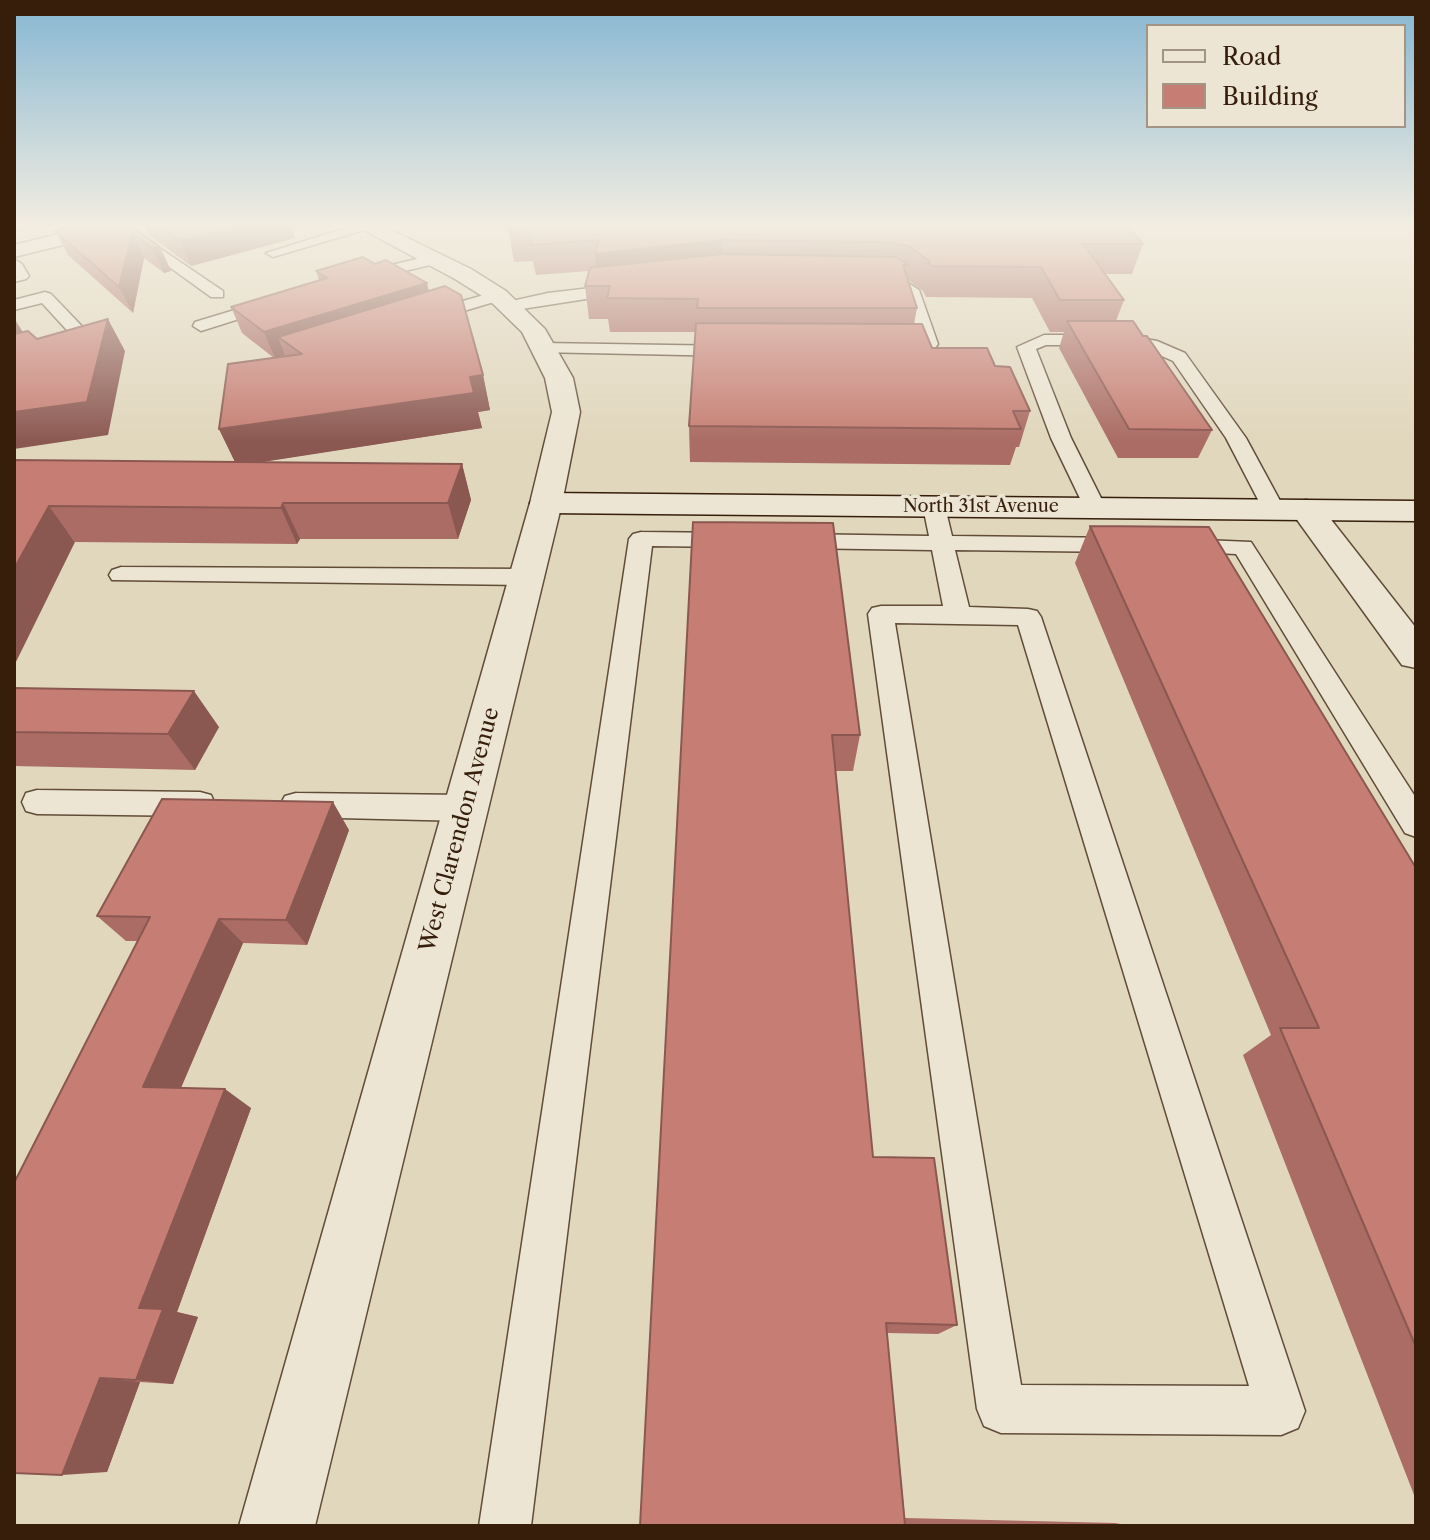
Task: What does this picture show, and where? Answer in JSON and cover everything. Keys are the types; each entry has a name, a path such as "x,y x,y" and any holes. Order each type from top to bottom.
{"street":[{"name":"West Clarendon Avenue","path":"277,1526 546,503 566,412 559,378 533,329 499,298"},
{"name":"North 31st Avenue","path":"546,503 669,504 938,524 1095,508 1416,511"},
{"path":"1290,510 1416,655"}],"lane":[{"path":"14,305 42,298"},
{"path":"14,365 88,342 46,298"},
{"path":"201,326 291,298"},
{"path":"412,322 504,301 549,298"},
{"path":"890,351 920,350 929,344 915,298"},
{"path":"1095,508 1061,438 1026,347 1044,340 1123,340 1151,345 1179,357 1290,510"},
{"path":"543,348 748,351"},
{"path":"667,540 669,504"},
{"path":"1217,509 1416,824"},
{"path":"938,524 958,615"},
{"path":"505,1526 641,539 938,524 1243,547"},
{"path":"121,575 526,577"},
{"path":"881,614 958,615 1028,617 1281,1411 1001,1409 881,614"},
{"path":"37,802 228,804"},
{"path":"259,805 466,808"}],"building":[{"path":"261,298 378,298 264,332 231,307"},
{"path":"406,298 462,298 483,375 470,377 474,393 219,429 228,364 302,354 278,337"},
{"path":"607,298 914,298 917,308 697,308 698,299"},
{"path":"1059,298 1124,300 1060,300"},
{"path":"108,319 87,402 14,412 14,334 28,331 37,339"},
{"path":"1067,321 1133,321 1143,336 1147,336 1212,430 1129,429"},
{"path":"696,323 922,324 932,348 987,348 995,366 1010,367 1030,411 1013,411 1021,429 689,426"},
{"path":"14,460 462,464 448,503 283,503 281,508 49,506 14,569"},
{"path":"693,522 833,523 860,735 832,735 873,1157 934,1158 957,1325 886,1323 905,1525 956,1526 640,1526"},
{"path":"1090,526 1209,527 1416,868 1416,1347 1280,1028 1319,1028"},
{"path":"14,688 194,691 168,734 14,732"},
{"path":"162,799 333,802 286,920 219,919 143,1087 225,1089 139,1308 163,1309 136,1380 100,1378 62,1475 14,1473 14,1183 150,917 97,916"}]}
